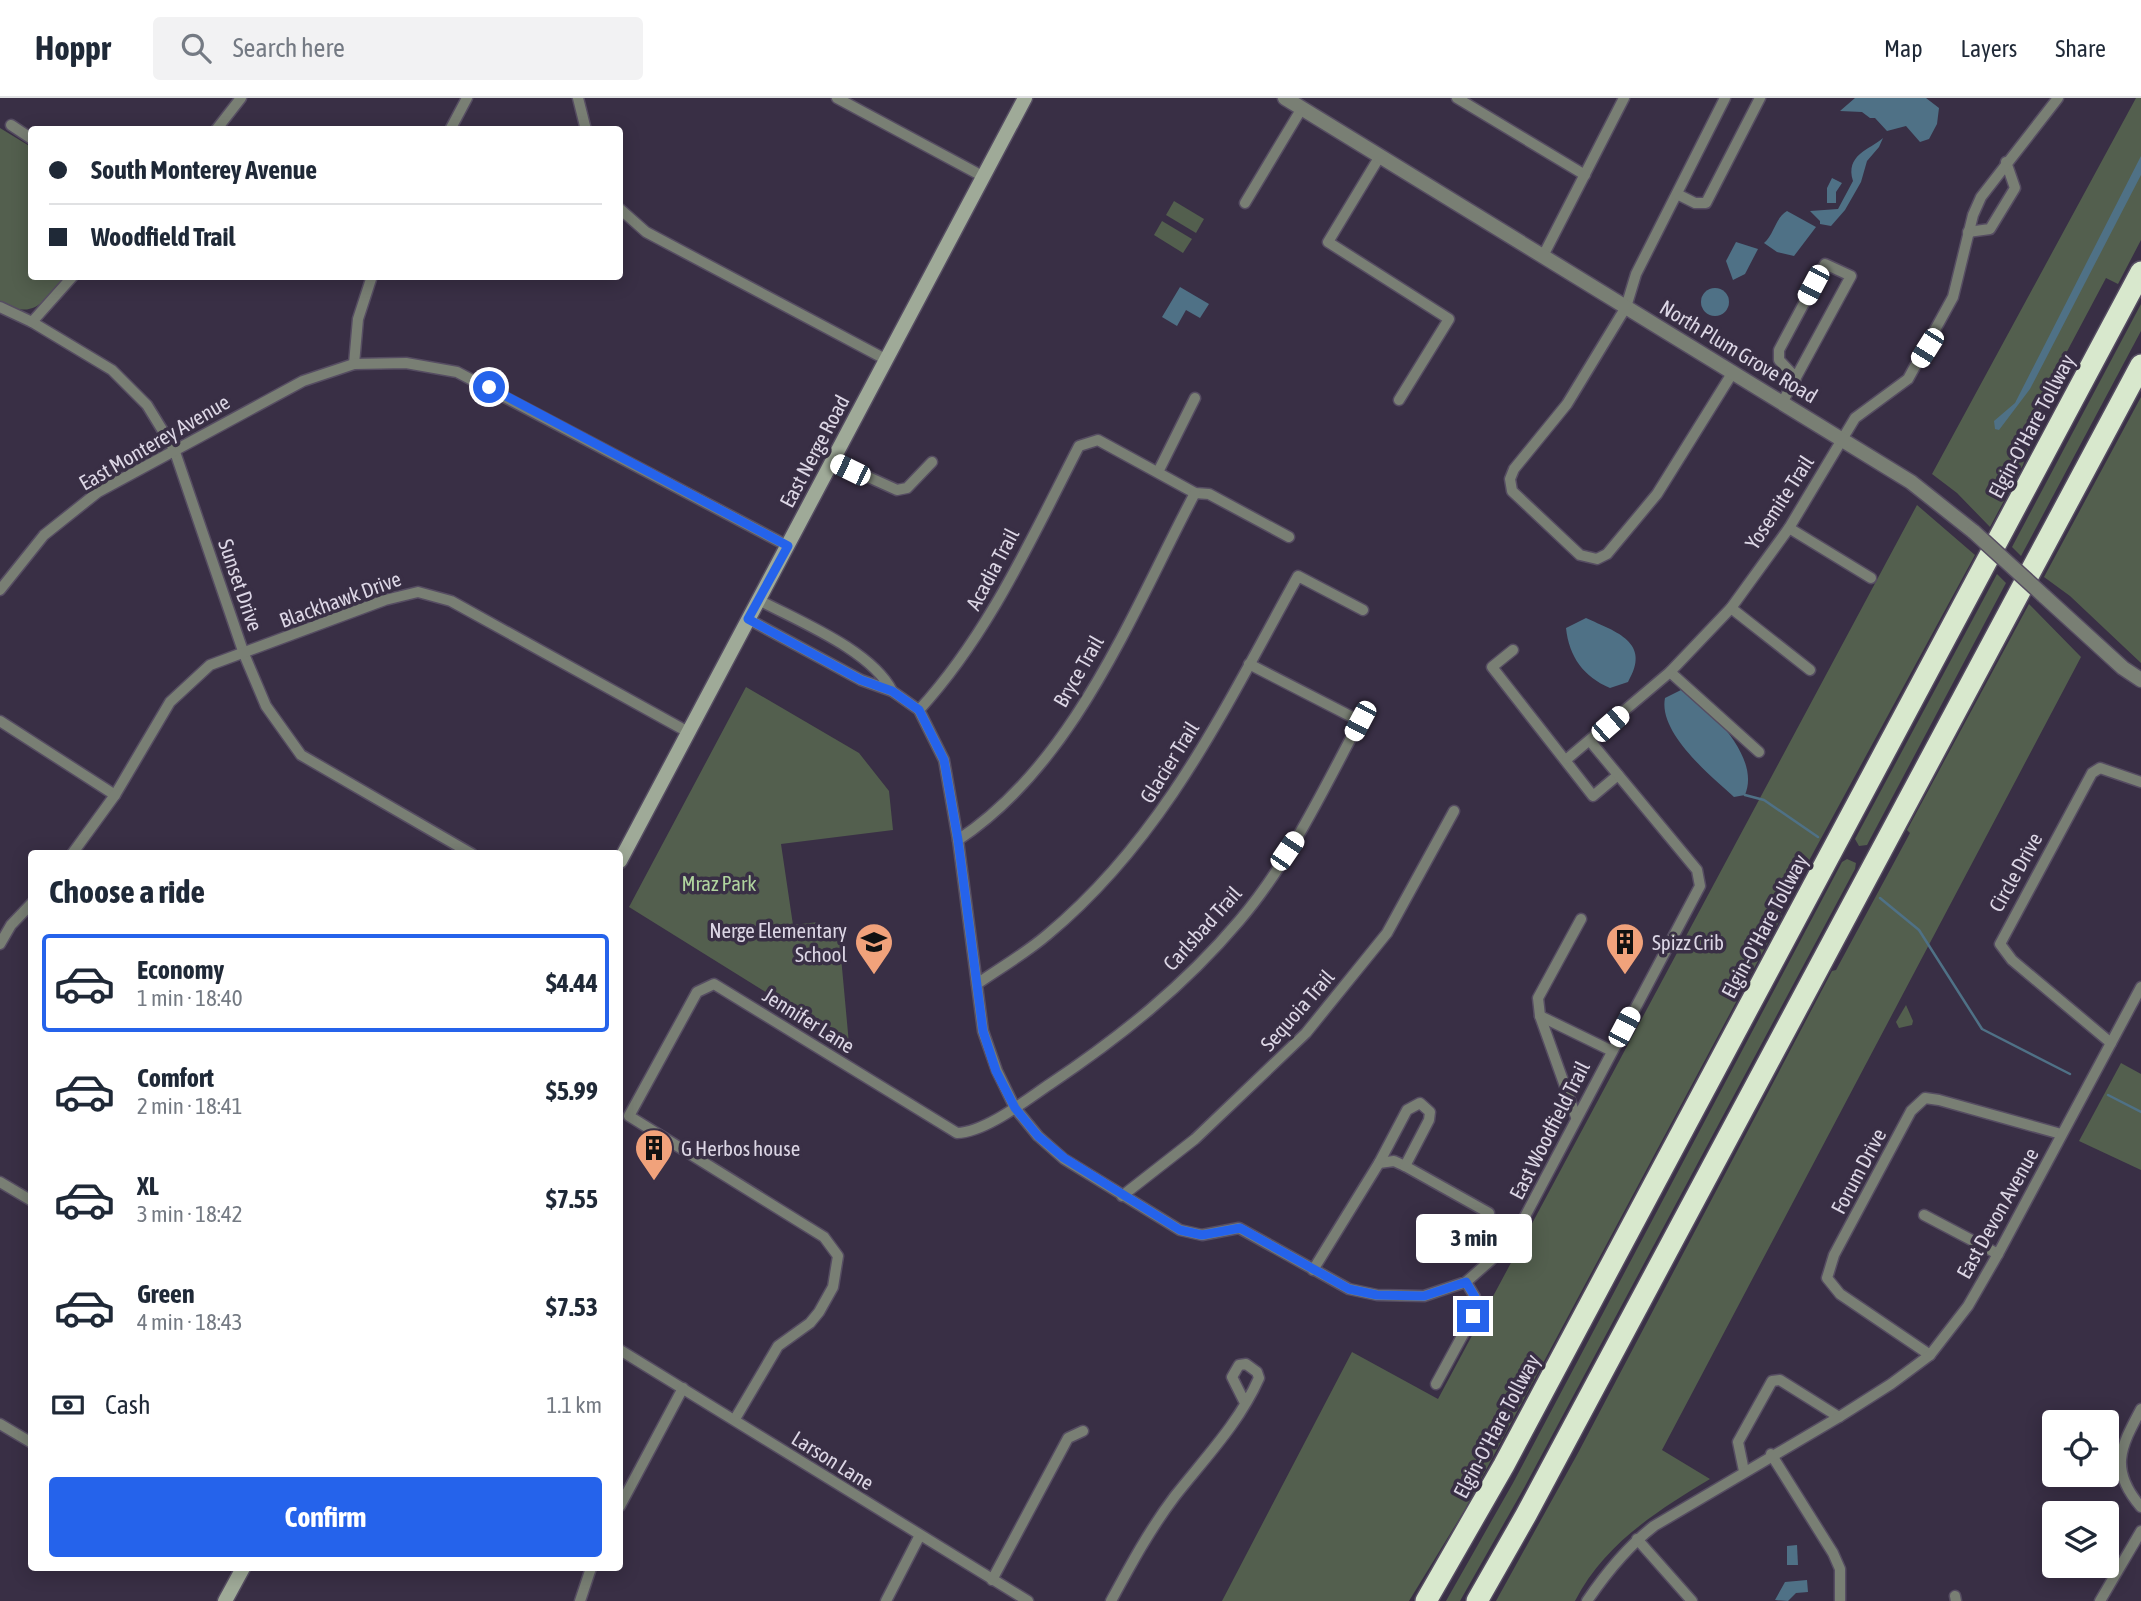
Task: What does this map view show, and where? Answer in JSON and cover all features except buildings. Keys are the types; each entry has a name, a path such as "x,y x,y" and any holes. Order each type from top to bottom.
{"highway":[{"name":"Elgin-O'Hare Tollway","path":"1426,1601 1498,1476 2141,272"},
{"path":"1477,1601 2141,365"}],"main road":[{"name":"East Nerge Road","path":"623,855 1025,98"},
{"path":"225,1601 241,1571"}],"street":[{"path":"219,126 241,98"},
{"path":"452,126 467,98"},
{"path":"578,98 585,126"},
{"path":"837,98 984,177"},
{"name":"North Plum Grove Road","path":"1285,98 1911,482 1974,532 2141,680"},
{"path":"1457,98 1585,175"},
{"path":"1543,256 1624,98"},
{"path":"1725,98 1636,274 1626,307 1567,404 1514,469 1510,479 1513,491 1522,503 1580,555 1597,559 1607,554 1657,494 1733,372"},
{"path":"1677,194 1695,203 1706,203 1760,98"},
{"name":"Yosemite Trail","path":"1567,759 1670,672 1731,608 1789,528 1855,418 1908,379 1953,297 1968,232 1981,197 2059,98"},
{"path":"1245,202 1302,108"},
{"path":"11,125 28,136"},
{"path":"1380,156 1328,242 1449,320 1399,400"},
{"path":"1968,232 1990,229 2015,188 2006,162"},
{"path":"623,212 646,232 887,360"},
{"path":"1782,402 1796,378 1851,276 1825,264 1779,350 1779,360 1796,378"},
{"path":"32,322 69,280"},
{"path":"355,364 358,319 371,280"},
{"name":"Sunset Drive","path":"0,307 32,322 112,370 147,405 174,449 244,654 266,706 301,755 465,850"},
{"name":"East Monterey Avenue","path":"0,590 44,535 98,492 303,382 355,364 406,363 457,372 788,546"},
{"path":"1195,398 1158,472 1195,493 1209,494 1289,537"},
{"name":"Acadia Trail","path":"919,710 947,680 979,634 1079,446 1098,440 1158,472"},
{"path":"833,461 897,490 908,488 932,462"},
{"name":"Bryce Trail","path":"958,840 1009,798 1042,762 1075,718 1195,493"},
{"path":"1789,528 1871,578"},
{"name":"Glacier Trail","path":"977,984 1046,936 1124,859 1178,790 1298,576 1363,610"},
{"name":"Blackhawk Drive","path":"75,850 115,795 170,702 210,665 385,600 418,592 451,601 688,732"},
{"path":"759,600 846,648 887,680 892,691"},
{"path":"1731,608 1810,670"},
{"path":"748,619 861,680 892,691 919,710 944,760 988,1049 1015,1108 1038,1136 1064,1158 1122,1196 1185,1232 1202,1235 1233,1227 1244,1229 1349,1289 1377,1295 1424,1296 1466,1282 1475,1297 1473,1316 1436,1384"},
{"path":"1513,650 1492,667 1567,759 1593,796 1618,775 1590,741"},
{"name":"Carlsbad Trail","path":"1015,1108 1117,1039 1158,1005 1240,920 1303,828 1360,721 1249,664"},
{"path":"1670,672 1759,752"},
{"path":"0,721 115,795"},
{"name":"Circle Drive","path":"2111,1043 2012,960 2000,944 2092,774 2100,768 2141,782"},
{"name":"East Woodfield Trail","path":"1466,1282 1491,1261 1520,1227 1700,886 1697,870 1618,775"},
{"name":"Sequoia Trail","path":"1122,1196 1195,1139 1307,1033 1387,933 1454,811"},
{"path":"0,944 11,925 28,907"},
{"path":"1576,1117 1540,1016 1538,998 1581,919"},
{"name":"Jennifer Lane","path":"735,1419 778,1346 810,1323 819,1312 833,1287 838,1256 824,1237 624,1114 697,992 715,984 957,1133 968,1133 1015,1108"},
{"name":"East Devon Avenue","path":"1587,1601 1602,1578 1637,1539 1771,1454 1892,1384 1930,1355 1968,1306 1998,1254 2141,987"},
{"path":"1540,1016 1612,1051"},
{"name":"Forum Drive","path":"1930,1355 1840,1294 1828,1278 1834,1255 1912,1111 1925,1098 1939,1100 2061,1134"},
{"path":"1313,1270 1379,1163 1407,1110 1420,1103 1430,1112 1429,1120 1405,1166"},
{"path":"1379,1163 1394,1161 1489,1213"},
{"path":"0,1182 28,1199"},
{"path":"1924,1215 1998,1254"},
{"name":"Larson Lane","path":"623,1352 735,1419 919,1537 1028,1601"},
{"path":"1744,1471 1738,1441 1772,1381 1780,1380 1839,1417"},
{"path":"623,1500 683,1388"},
{"path":"1111,1601 1143,1541 1212,1454 1245,1403"},
{"path":"2141,1409 2123,1443 2121,1456 2122,1480 2141,1507"},
{"path":"0,1424 28,1441"},
{"path":"992,1580 1068,1438 1083,1431"},
{"path":"1771,1454 1833,1553 1840,1569 1840,1601"},
{"path":"2100,1601 2141,1531"},
{"path":"886,1601 919,1537"},
{"path":"1637,1539 1692,1601"},
{"path":"580,1601 590,1571"}],"green space":[{"path":"2136,98 2141,98 2141,240 2118,284 2106,278 2046,391 2023,465 1990,527 1957,493 1932,474"},
{"path":"0,128 28,145 28,280 63,280 38,306 30,309 12,307 0,302"},
{"path":"1174,201 1204,219 1196,233 1166,215"},
{"path":"1162,221 1192,239 1183,253 1154,235"},
{"path":"2141,304 2141,331 2021,556 2012,547"},
{"path":"2141,397 2141,663 2070,596 2044,577"},
{"path":"1917,505 1975,555 1780,914 1782,916 1464,1511 1409,1601 1222,1601 1352,1352 1438,1399"},
{"path":"1997,574 2006,583 1867,845 1859,846 1855,839"},
{"path":"2029,604 2081,657 1662,1450 1710,1479 1652,1517 1616,1546 1601,1562 1575,1601 1496,1601 1578,1453 1832,971 1836,970 1910,833 1907,830"},
{"name":"Mraz Park","path":"746,687 859,753 889,791 893,830 781,844 793,925 818,922 821,937 839,935 849,1044 629,907"},
{"path":"1847,859 1856,863 1855,869 1524,1488 1460,1601 1446,1601 1513,1483 1842,862"},
{"path":"1906,1005 1913,1021 1912,1025 1899,1028 1896,1022"},
{"path":"2121,1063 2141,1074 2141,1170 2079,1141"}],"water":[{"path":"1855,98 1926,98 1939,108 1937,124 1929,139 1920,142 1906,126 1887,131 1875,118 1862,112 1840,111"},
{"path":"1883,138 1867,161 1861,182 1845,210 1831,226 1820,224 1810,211 1838,209 1853,181 1851,172 1855,159"},
{"path":"2141,156 2141,175 2030,389 1999,430 1995,429 1994,421 2015,403"},
{"path":"1832,178 1842,183 1836,192 1836,203 1827,203 1827,188"},
{"path":"1787,211 1816,227 1794,256 1777,252 1764,243"},
{"path":"1736,242 1758,249 1745,274 1733,280 1726,261"},
{"path":"1180,287 1209,304 1200,318 1186,310 1177,326 1162,317"},
{"path":"1715,288 1725,292 1729,302 1725,312 1715,316 1705,312 1701,302 1705,292"},
{"path":"1586,618 1619,634 1633,648 1636,657 1628,682 1610,688 1579,665 1570,648 1566,628"},
{"path":"1681,690 1705,709 1730,735 1746,765 1748,780 1745,795 1734,797 1700,766 1678,739 1665,711 1665,698"},
{"path":"1797,1545 1798,1565 1787,1565 1787,1546"},
{"path":"1807,1580 1808,1592 1796,1593 1788,1601 1775,1600 1785,1582"}],"waterway":[{"path":"1745,795 1764,800 1818,837"},
{"path":"1880,898 1919,930 1982,1029 2070,1074"},
{"path":"2108,1095 2141,1112"}],"place":[{"name":"Nerge Elementary School","path":"874,976"},
{"name":"Spizz Crib","path":"1625,976"},
{"name":"G Herbos house","path":"654,1182"}],"route":[{"path":"489,387 788,546 748,619 861,680 892,691 919,710 944,760 958,840 979,1009 988,1049 1015,1108 1038,1136 1064,1158 1180,1230 1209,1235 1233,1227 1244,1229 1349,1289 1377,1295 1424,1296 1466,1282 1475,1297 1473,1316"}]}
